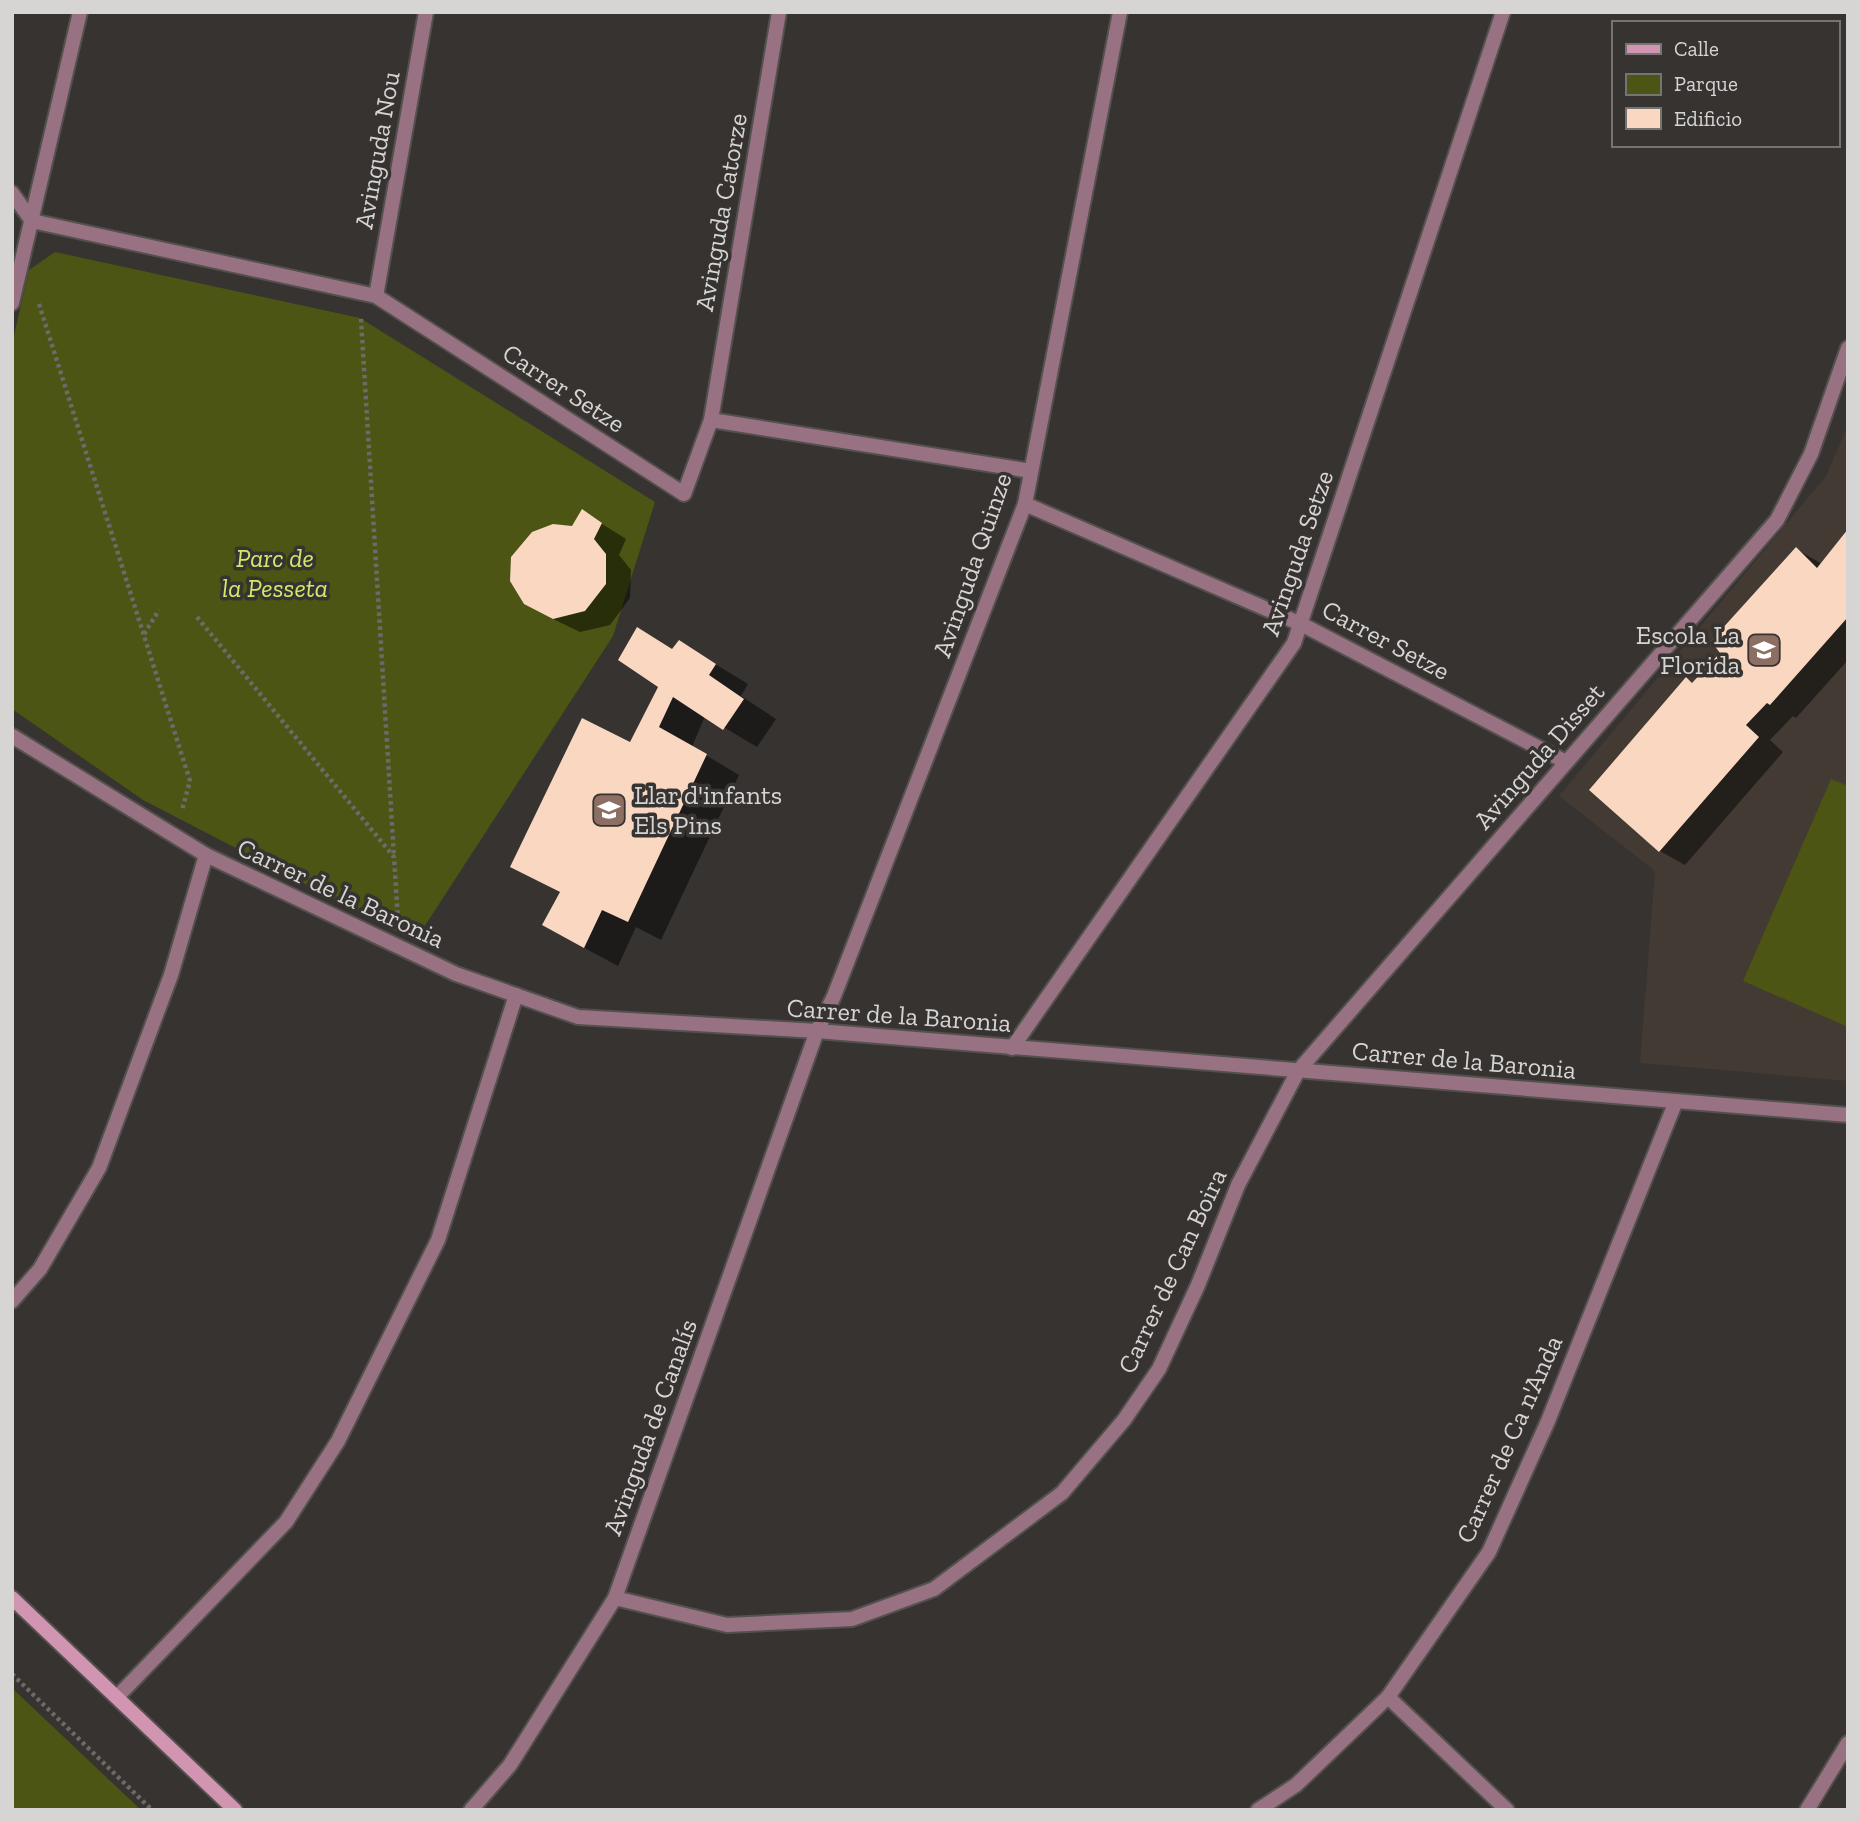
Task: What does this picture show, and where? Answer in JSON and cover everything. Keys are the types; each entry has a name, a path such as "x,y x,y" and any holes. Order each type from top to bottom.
{"main road":[{"path":"12,1598 235,1810"}],"street":[{"path":"12,303 80,12"},
{"name":"Avinguda Nou","path":"376,296 426,12"},
{"name":"Avinguda Catorze","path":"711,420 779,12"},
{"name":"Avinguda Quinze","path":"817,1031 834,996 1025,504 1120,12"},
{"name":"Avinguda Setze","path":"1012,1048 1294,643 1503,12"},
{"path":"12,193 32,221"},
{"name":"Carrer Setze","path":"32,221 376,296 684,494 711,420"},
{"name":"Avinguda Disset","path":"1298,1071 1777,520 1811,454 1848,348"},
{"path":"711,420 1031,471"},
{"name":"Carrer Setze","path":"1025,504 1301,624 1566,762"},
{"name":"Carrer de la Baronia","path":"12,736 206,855 456,974 578,1017 817,1031 1848,1115"},
{"path":"12,1301 40,1269 99,1168 171,975 206,855"},
{"path":"118,1696 286,1522 338,1441 438,1240 516,995"},
{"name":"Avinguda de Canalís","path":"471,1810 510,1765 615,1598 817,1031"},
{"name":"Carrer de Can Boira","path":"615,1598 727,1625 852,1619 934,1589 1062,1493 1124,1420 1159,1369 1198,1285 1238,1185 1298,1071"},
{"name":"Carrer de Ca n'Anda","path":"1258,1810 1296,1785 1388,1697 1489,1552 1548,1421 1676,1101"},
{"path":"1388,1697 1507,1810"},
{"path":"1807,1810 1848,1743"}],"path":[{"path":"37,296 190,781 180,817"},
{"path":"360,318 398,922"},
{"path":"144,634 159,610"},
{"path":"197,617 394,856"},
{"path":"12,1674 152,1810"}],"shaded area":[{"name":"Escola La Florida","path":"1848,425 1848,1081 1640,1063 1655,871 1559,796 1826,476"}],"green space":[{"name":"Parc de la Pesseta","path":"55,252 360,318 655,502 613,636 415,941 143,800 12,709 12,344 29,270"},
{"path":"1831,779 1848,786 1848,1027 1743,981"},
{"path":"12,1688 141,1810 12,1810"}],"building":[{"path":"582,509 602,523 594,539 606,554 606,584 585,611 553,619 524,604 510,581 511,557 532,532 553,524 572,526"},
{"path":"1848,529 1848,617 1770,705 1767,703 1746,725 1759,737 1659,852 1589,790 1686,677 1692,683 1720,653 1711,641 1796,547 1817,568"},
{"name":"Llar d'infants Els Pins","path":"637,627 672,649 679,640 716,664 709,675 744,699 723,730 673,697 659,727 707,754 628,922 602,910 584,948 542,925 560,892 510,867 582,718 630,742 658,687 618,660"}],"place":[{"name":"Escola La Florida","path":"1764,650"},
{"name":"Llar d'infants Els Pins","path":"609,810"}]}
